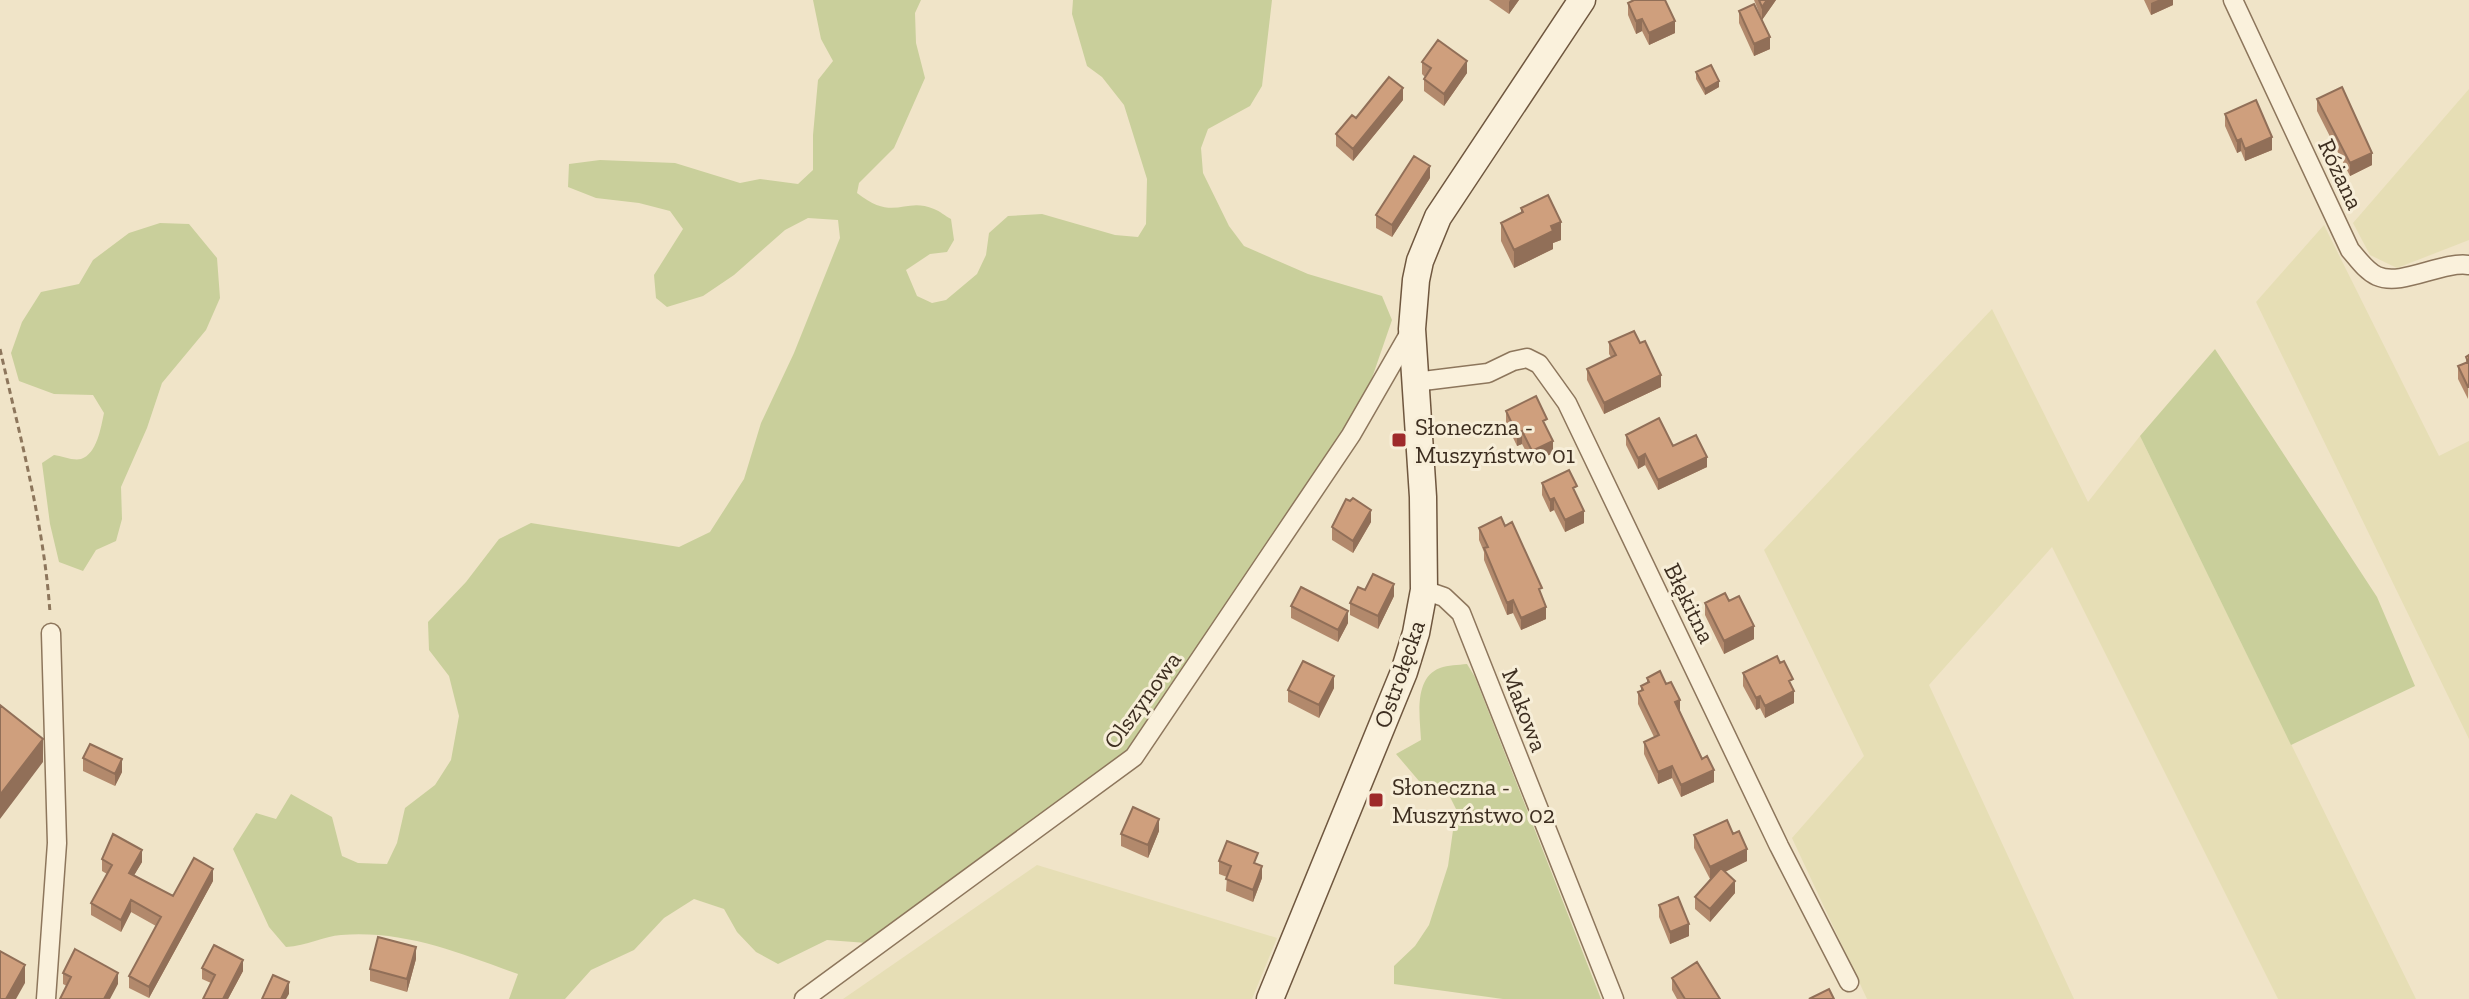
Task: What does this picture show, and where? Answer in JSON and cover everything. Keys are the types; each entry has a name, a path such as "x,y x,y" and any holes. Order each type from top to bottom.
{"street":[{"name":"Ostrołęcka","path":"1270,999 1404,672 1416,633 1424,590 1423,511 1412,329 1416,280 1438,217 1582,0"},
{"name":"Różana","path":"2233,0 2350,250 2363,265 2376,275 2389,279 2454,264 2469,265"},
{"name":"Olszynowa","path":"804,999 1134,757 1351,435 1412,329"},
{"name":"Błękitna","path":"1415,382 1488,373 1527,358 1539,364 1567,403 1779,846 1849,982"},
{"name":"Makowa","path":"1424,590 1444,597 1461,613 1614,999"},
{"path":"46,999 57,843 51,633"}],"path":[{"path":"0,349 38,519 47,572 51,633"}],"shaded area":[{"path":"2469,89 2469,240 2397,268 2370,255 2353,223"},
{"path":"2324,225 2439,456 2469,441 2469,739 2256,302"},
{"path":"1992,309 2088,502 2140,436 2416,999 2278,999 2052,547 1929,685 2074,999 1867,999 1792,838 1864,756 1764,550"},
{"path":"1037,865 1277,938 1252,999 843,999"}],"green space":[{"path":"813,0 921,0 915,13 916,43 925,78 894,148 859,183 857,193 881,206 924,206 951,219 954,240 947,252 930,254 906,270 917,296 932,303 946,300 977,274 986,255 989,233 1008,216 1042,214 1115,235 1138,237 1146,224 1147,179 1124,105 1102,77 1087,66 1072,14 1073,0 1272,0 1262,86 1250,106 1208,129 1201,148 1203,173 1229,226 1244,246 1308,274 1382,296 1392,320 1372,378 1346,435 1144,736 1119,762 867,943 827,940 778,964 756,952 737,932 724,909 694,899 664,918 634,950 591,970 565,999 509,999 518,974 453,951 410,940 365,934 341,935 286,947 269,927 233,849 256,813 276,819 291,794 332,817 342,856 358,863 387,864 397,843 405,808 435,785 451,760 459,716 449,676 429,650 428,622 466,582 499,539 531,523 679,547 710,532 744,479 761,423 794,353 840,238 838,220 808,218 785,230 734,275 703,296 667,307 656,298 654,275 683,229 670,211 639,203 596,198 568,187 569,164 600,160 675,163 740,183 760,179 798,184 813,170 818,80 833,61 821,39"},
{"path":"160,223 189,224 217,258 220,298 206,330 162,383 147,428 121,487 122,519 116,541 96,550 83,571 59,562 50,524 42,463 54,455 81,459 91,452 104,413 93,395 54,394 19,381 11,353 22,322 41,292 79,284 93,260 129,233"},
{"path":"2215,349 2377,597 2415,686 2291,745 2140,436"},
{"path":"1467,664 1475,677 1601,999 1503,999 1394,984 1394,966 1415,946 1429,925 1448,866 1456,809 1446,789 1419,781 1396,754 1421,740 1420,700 1431,673 1440,668"}],"building":[{"path":"1634,0 1665,0 1675,21 1649,33 1642,19 1636,21 1628,3"},
{"path":"1754,4 1770,37 1754,44 1739,11"},
{"path":"1438,40 1467,61 1444,94 1424,79 1431,68 1422,62"},
{"path":"1711,65 1719,81 1705,89 1696,72"},
{"path":"1389,77 1403,88 1353,149 1336,134 1352,115 1356,118"},
{"path":"2342,87 2372,153 2350,163 2317,99"},
{"path":"2256,100 2272,137 2245,149 2241,139 2237,141 2225,114"},
{"path":"1414,156 1430,166 1392,225 1376,215"},
{"path":"1548,195 1561,222 1551,226 1553,231 1514,250 1501,223 1523,212 1521,208"},
{"path":"1634,331 1640,343 1645,341 1661,375 1604,403 1587,369 1616,355 1609,342"},
{"path":"2469,355 2468,387 2458,366 2468,362 2466,357"},
{"path":"1536,396 1553,441 1532,451 1522,431 1517,434 1506,411"},
{"path":"1659,418 1673,446 1696,435 1707,457 1658,480 1645,454 1638,458 1626,435"},
{"path":"1569,470 1577,486 1573,488 1584,511 1565,520 1542,483"},
{"path":"1353,498 1371,510 1353,541 1332,527 1346,499 1350,501"},
{"path":"1501,517 1505,526 1512,522 1542,588 1539,589 1546,607 1521,618 1513,600 1507,603 1479,528"},
{"path":"1373,574 1394,584 1378,616 1350,603 1358,587 1365,590"},
{"path":"1301,587 1348,611 1338,630 1291,606"},
{"path":"1725,593 1729,601 1739,596 1754,626 1724,641 1705,603"},
{"path":"1777,656 1780,663 1784,661 1793,679 1789,681 1794,691 1765,706 1760,696 1756,698 1743,673"},
{"path":"1303,661 1334,676 1319,705 1288,690"},
{"path":"1660,671 1666,684 1671,682 1680,700 1675,702 1702,759 1707,756 1714,770 1681,785 1672,766 1658,772 1644,742 1659,735 1638,692 1643,690 1641,686 1649,682 1647,678"},
{"path":"0,705 43,739 0,795"},
{"path":"90,744 122,759 115,774 83,758"},
{"path":"1133,807 1159,819 1148,845 1121,834"},
{"path":"1727,820 1733,834 1739,831 1747,849 1710,867 1694,835"},
{"path":"113,834 142,850 129,873 173,896 194,858 213,869 149,987 129,976 161,917 131,900 121,920 91,903 112,865 102,859"},
{"path":"1227,841 1258,853 1254,863 1262,866 1253,890 1226,879 1231,866 1219,861"},
{"path":"1721,868 1735,881 1710,909 1695,897"},
{"path":"1678,897 1689,924 1670,932 1659,905"},
{"path":"378,937 416,947 407,979 370,969"},
{"path":"214,945 243,960 223,999 203,999 215,975 202,968"},
{"path":"75,949 118,973 104,999 60,999 71,977 63,973"},
{"path":"0,951 25,965 6,999 0,999"},
{"path":"1697,962 1720,999 1685,999 1672,978"},
{"path":"273,975 289,982 281,999 262,999"},
{"path":"1829,989 1834,999 1809,999"}],"place":[{"name":"Słoneczna - Muszyństwo 01","path":"1399,440"},
{"name":"Słoneczna - Muszyństwo 02","path":"1376,800"}]}
